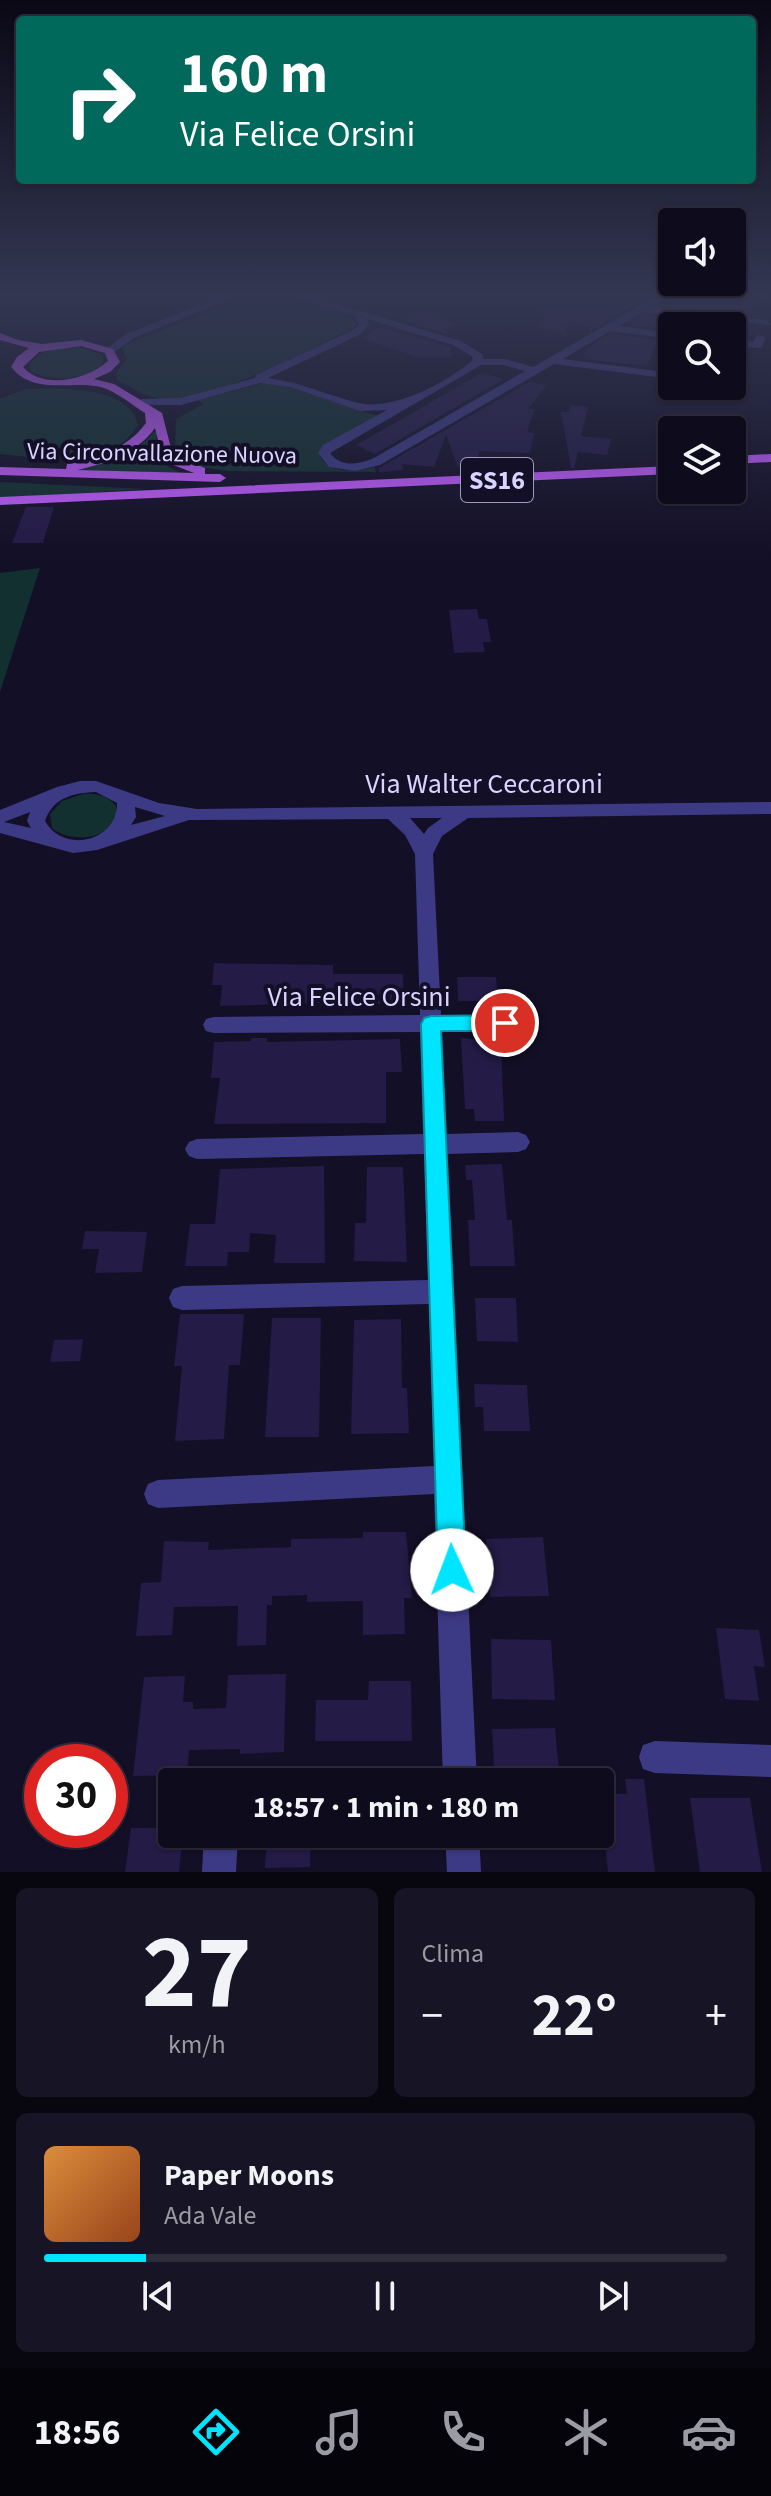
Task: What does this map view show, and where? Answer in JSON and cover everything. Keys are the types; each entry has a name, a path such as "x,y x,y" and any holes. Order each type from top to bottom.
{"main road":[{"path":"44,381 69,381"},
{"path":"89,381 110,386 146,407 162,422 163,452 167,458 190,469 243,479"},
{"path":"106,381 110,386"},
{"path":"0,469 58,469 106,458 136,443 145,434 152,423 146,407"},
{"path":"746,459 771,458"},
{"path":"746,465 771,464"},
{"name":"SS16","path":"322,483 658,465"},
{"name":"Via Circonvallazione Nuova","path":"0,469 322,483"},
{"name":"SS16","path":"322,483 658,471"},
{"name":"Via Circonvallazione Nuova","path":"0,479 322,483"},
{"path":"0,501 322,483"}],"street":[{"path":"146,407 181,401 248,381"},
{"path":"254,381 292,384 372,409 408,403"},
{"path":"445,381 327,448 324,453 329,462 346,467 376,462 512,381"},
{"name":"Via Walter Ceccaroni","path":"0,817 68,789 96,786 156,809 197,815 771,808"},
{"path":"111,837 127,819 126,801 119,794"},
{"path":"45,838 36,821 39,812 55,795"},
{"path":"390,811 413,831 424,854 459,1768"},
{"path":"424,854 434,832 465,811"},
{"name":"Via Walter Ceccaroni","path":"0,827 69,847 98,843 197,815"},
{"name":"Via Felice Orsini","path":"214,1025 505,1023"},
{"path":"197,1149 518,1142"},
{"path":"182,1298 441,1292"},
{"path":"158,1494 448,1479"},
{"path":"655,1757 771,1761"},
{"path":"219,1872 220,1848"},
{"path":"463,1848 464,1872"}],"green space":[{"path":"120,381 239,381 184,398 163,399"},
{"path":"264,383 283,385 377,416 321,451 320,456 337,469 375,467 376,472 227,471 195,466 175,452 176,419 204,404 198,400"},
{"path":"25,389 72,389 107,395 132,412 138,425 126,440 94,456 56,459 0,454 0,399"},
{"path":"157,432 159,458 181,473 74,470 128,453"},
{"path":"0,482 147,489 0,498"},
{"path":"40,568 0,692 0,573"},
{"path":"83,794 101,796 116,806 116,817 111,826 93,836 82,837 60,833 52,828 50,814 62,801"}],"building":[{"path":"467,381 500,381 375,454 356,445"},
{"path":"529,382 547,385 528,409 535,409 527,432 534,433 530,453 480,451 475,465 458,467 446,435 434,467 402,464 403,470 379,472 379,468"},
{"path":"571,405 588,407 581,436 611,439 607,455 578,452 574,468 571,468 561,412 569,412"},
{"path":"26,507 54,507 43,543 12,543"},
{"path":"477,609 479,619 487,619 491,642 483,642 485,652 454,653 449,610"},
{"path":"214,963 333,965 333,974 403,974 404,1004 358,1002 220,1006 222,985 212,985"},
{"path":"457,977 496,977 498,1001 458,1001"},
{"path":"251,1038 267,1038 267,1042 400,1039 402,1072 386,1072 386,1123 214,1124 220,1078 211,1078 214,1042 251,1041"},
{"path":"461,1038 501,1042 504,1121 475,1121 474,1109 465,1109"},
{"path":"502,1164 507,1220 512,1220 515,1266 470,1266 468,1220 475,1220 472,1180 466,1180 465,1165"},
{"path":"324,1166 325,1263 274,1263 276,1235 250,1233 249,1252 228,1252 227,1266 185,1266 190,1224 215,1224 220,1169"},
{"path":"367,1167 403,1167 407,1262 354,1261 355,1223 366,1223"},
{"path":"85,1231 147,1232 142,1272 95,1273 99,1249 82,1249"},
{"path":"475,1298 516,1298 518,1342 477,1341"},
{"path":"180,1314 244,1314 240,1365 229,1365 224,1439 175,1441 182,1366 174,1366"},
{"path":"272,1318 321,1318 319,1437 265,1437"},
{"path":"401,1319 402,1388 407,1388 409,1433 351,1434 354,1320"},
{"path":"83,1339 80,1361 50,1362 54,1340"},
{"path":"474,1384 527,1385 530,1431 484,1431 483,1407 475,1407"},
{"path":"363,1532 406,1532 412,1598 404,1598 405,1634 363,1635 363,1601 307,1602 307,1595 272,1596 272,1605 267,1605 266,1645 237,1646 238,1606 174,1607 172,1635 136,1636 141,1583 161,1582 164,1541 209,1542 208,1550 291,1547 291,1539 363,1538"},
{"path":"543,1537 549,1596 490,1597 486,1539"},
{"path":"716,1628 759,1630 765,1667 754,1666 759,1701 725,1699"},
{"path":"491,1639 551,1640 555,1700 492,1699"},
{"path":"286,1674 284,1752 240,1754 240,1749 189,1750 188,1768 158,1768 158,1776 133,1776 144,1677 185,1676 183,1702 193,1702 193,1709 226,1708 228,1675"},
{"path":"369,1681 411,1681 412,1741 315,1741 316,1700 368,1700"},
{"path":"555,1728 559,1768 494,1768 492,1729"},
{"path":"625,1779 644,1779 655,1872 608,1872 606,1848 614,1848 614,1794 627,1794"},
{"path":"690,1798 750,1798 762,1872 700,1872"},
{"path":"131,1828 158,1828 158,1848 182,1848 179,1872 125,1872"},
{"path":"266,1848 311,1848 310,1867 265,1868"}],"route":[{"path":"452,1570 431,1024 505,1023"}]}
